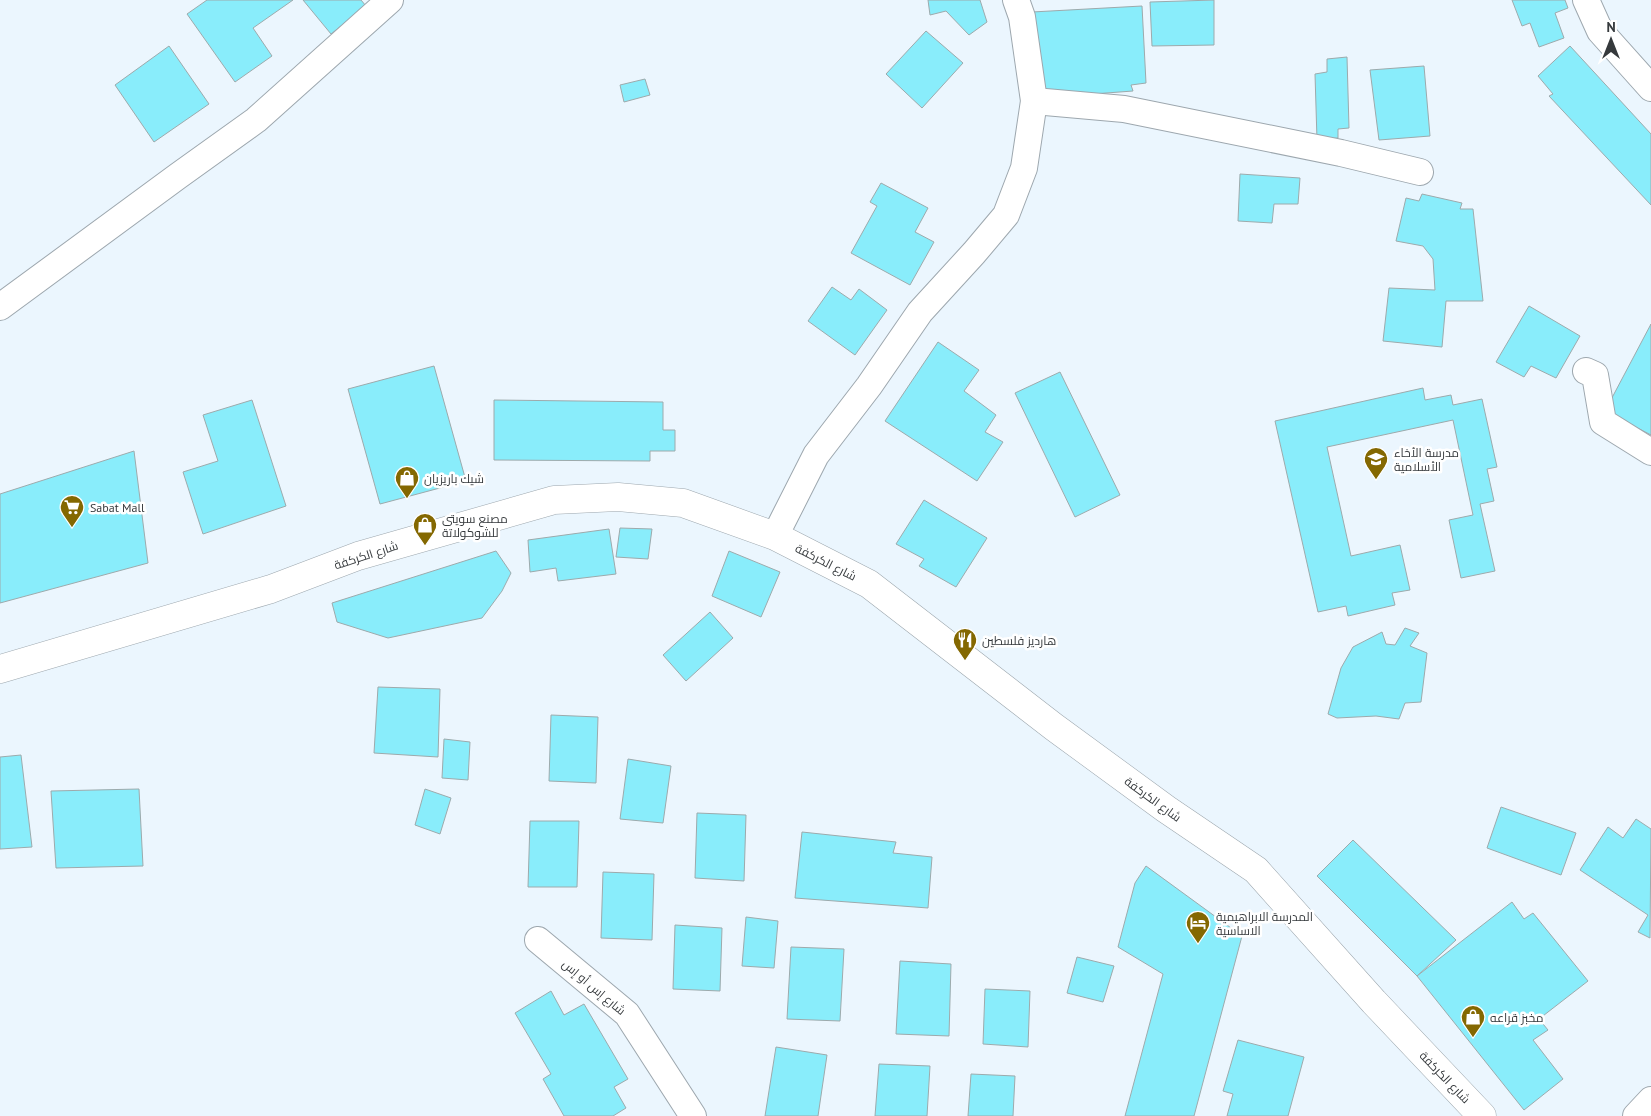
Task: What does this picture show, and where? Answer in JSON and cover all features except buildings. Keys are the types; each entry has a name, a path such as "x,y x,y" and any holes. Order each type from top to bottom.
{"street":[{"path":"0,307 256,120 390,0"},
{"path":"775,536 816,455 869,386 920,312 974,254 1006,215 1024,168 1034,100 1022,17 1016,0"},
{"path":"1586,0 1600,31 1651,88"},
{"path":"1034,100 1124,109 1341,153 1420,172"},
{"path":"1586,371 1595,375 1603,422 1651,452"},
{"name":"شارع الكركفة","path":"0,669 271,589 358,556 554,500 618,497 683,503 775,536 869,584 1054,727 1166,809 1256,870 1374,1002 1482,1116"},
{"name":"شارع إس أو إس","path":"538,940 627,1014 690,1115"},
{"path":"1636,1116 1651,1100"}],"place":[{"name":"مدرسة الأخاء الأسلامية","path":"1376,480"},
{"name":"شيك باريزيان","path":"407,499"},
{"name":"Sabat Mall","path":"72,528"},
{"name":"مصنع سويتي للشوكولاتة","path":"425,546"},
{"name":"هارديز فلسطين","path":"965,661"},
{"name":"المدرسة الابراهيمية الاساسية","path":"1198,944"},
{"name":"مخبز قراعه","path":"1473,1038"}]}
